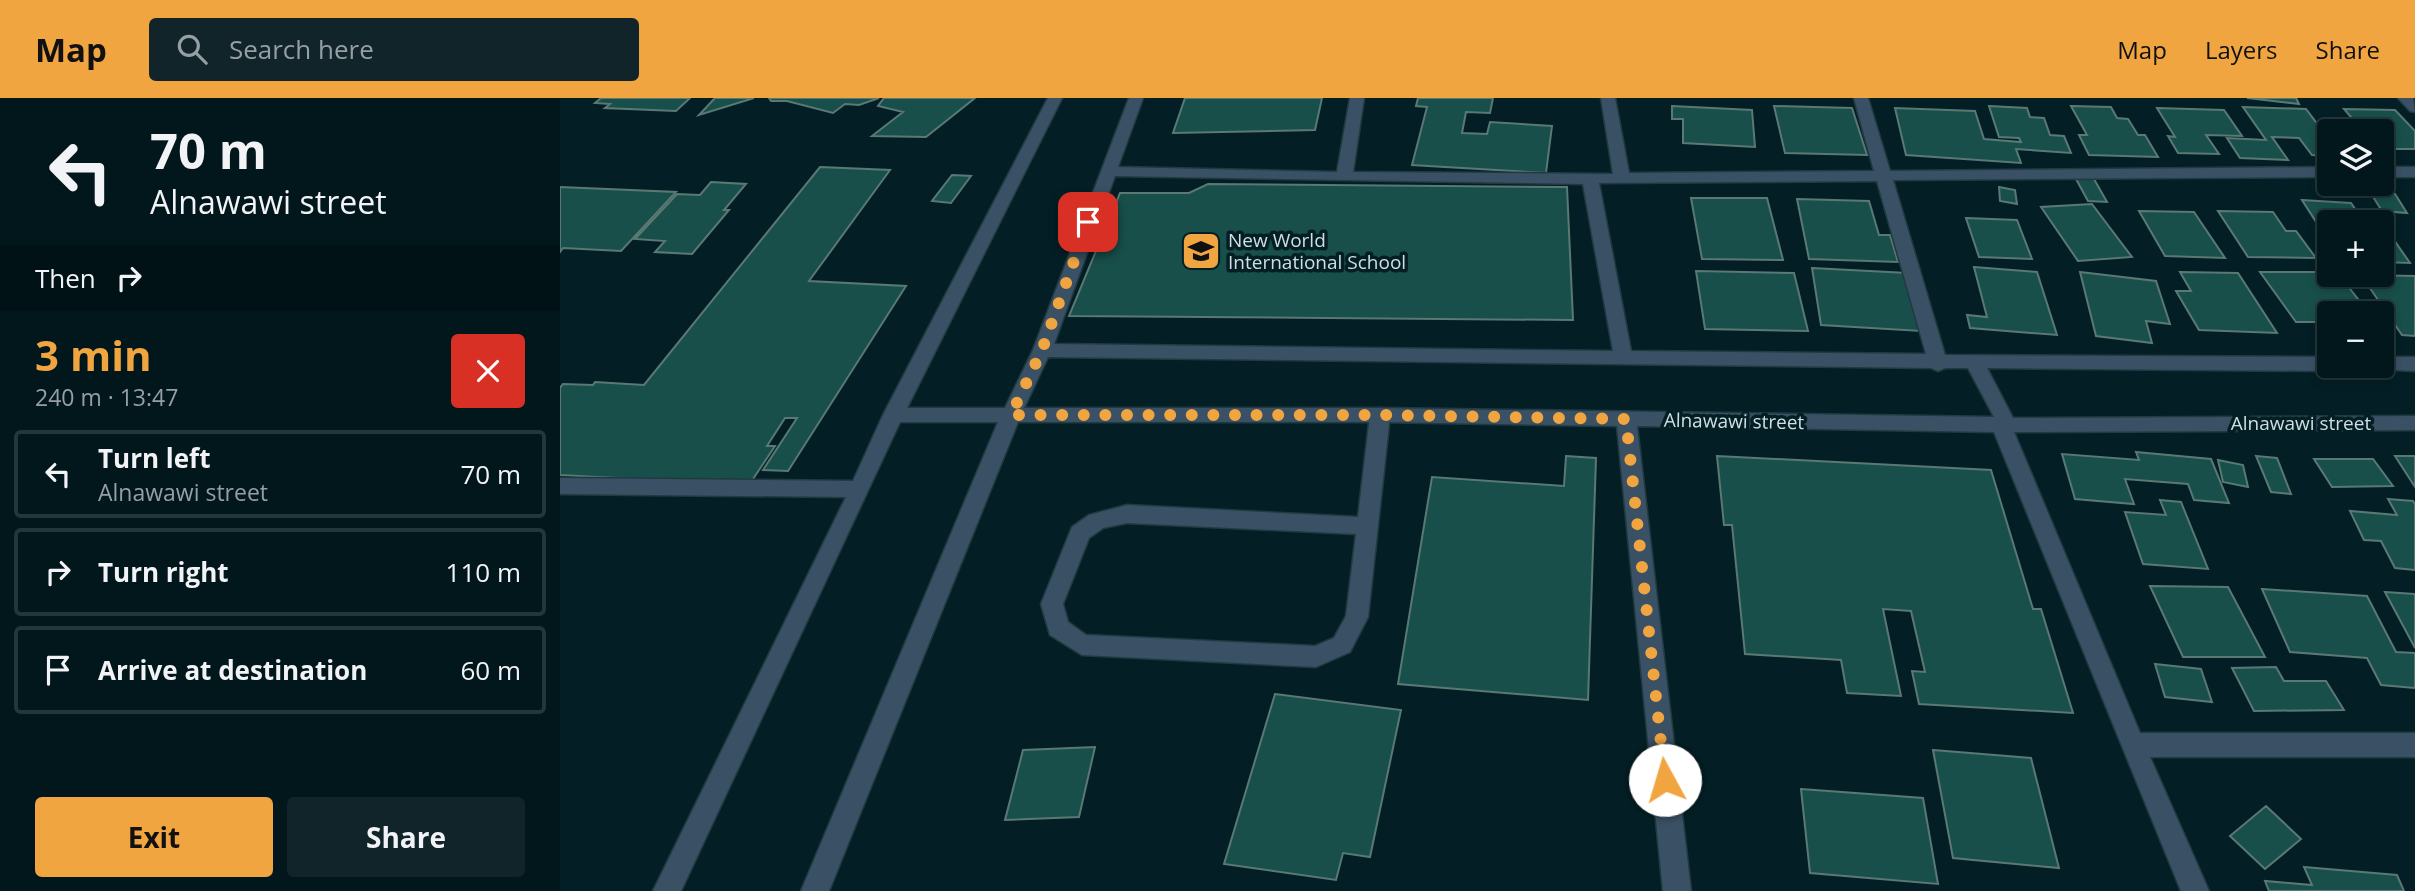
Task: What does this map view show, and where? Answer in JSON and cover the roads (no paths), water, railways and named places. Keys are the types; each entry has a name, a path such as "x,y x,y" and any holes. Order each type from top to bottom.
{"street":[{"path":"667,891 893,415 1055,98"},
{"path":"815,891 1011,415 1042,350 1136,98"},
{"path":"1344,177 1357,98"},
{"path":"1608,98 1622,178"},
{"path":"1861,98 1938,364"},
{"path":"2405,98 2415,108"},
{"path":"1107,171 1590,179 1884,174 2317,172"},
{"path":"2394,172 2415,172"},
{"path":"1590,179 1623,356"},
{"path":"1042,350 1623,356 1938,364 2317,364"},
{"path":"1975,364 2004,425 2132,745 2195,891"},
{"path":"2394,364 2415,364"},
{"name":"Alnawawi street","path":"893,415 1380,415 2004,425 2415,423"},
{"path":"1367,526 1128,514 1097,522 1080,533 1052,604 1058,628 1082,645 1316,657 1342,645 1357,617 1380,415"},
{"path":"1626,419 1677,891"},
{"path":"560,486 860,489"},
{"path":"2132,745 2415,745"}],"place":[{"name":"New World International School","path":"1201,251"}]}
